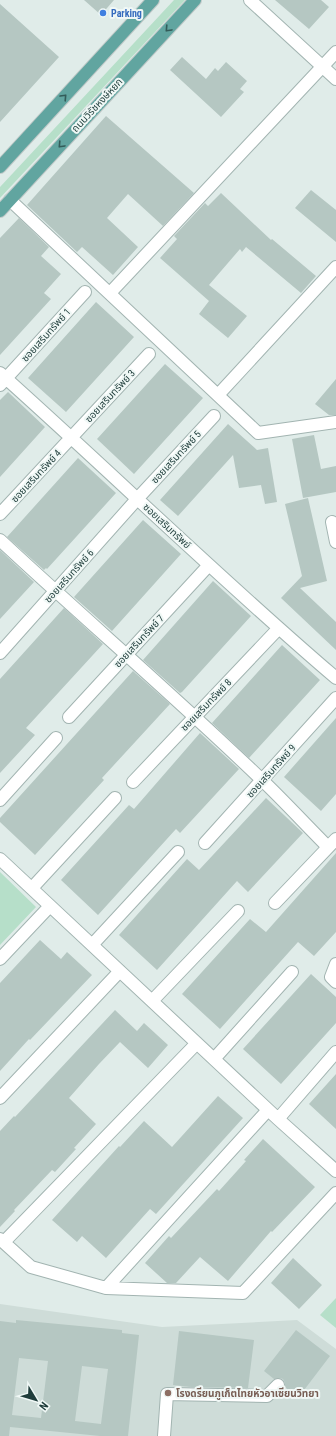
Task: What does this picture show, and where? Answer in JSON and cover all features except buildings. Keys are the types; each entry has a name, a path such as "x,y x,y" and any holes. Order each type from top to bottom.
{"main road":[{"path":"0,167 153,0"},
{"name":"ถนนวิรัชหงษ์หยก","path":"0,211 195,0"}],"street":[{"path":"250,0 336,79"},
{"path":"110,293 336,52"},
{"path":"10,200 258,433 336,422"},
{"path":"218,395 336,267"},
{"name":"ซอยเสริมทรัพย์ 1","path":"2,379 85,292"},
{"name":"ซอยเสริมทรัพย์ 3","path":"71,437 149,354"},
{"name":"ซอยเสริมทรัพย์","path":"2,379 71,437 278,629 336,678"},
{"name":"ซอยเสริมทรัพย์ 5","path":"138,498 214,416"},
{"name":"ซอยเสริมทรัพย์ 4","path":"0,514 71,437"},
{"name":"ซอยเสริมทรัพย์ 6","path":"0,653 138,498"},
{"path":"332,522 336,542"},
{"path":"0,540 55,592 126,654 332,843 275,903"},
{"name":"ซอยเสริมทรัพย์ 7","path":"69,717 209,565"},
{"name":"ซอยเสริมทรัพย์ 8","path":"133,782 278,629"},
{"name":"ซอยเสริมทรัพย์ 9","path":"205,843 336,698"},
{"path":"0,800 56,738"},
{"path":"32,888 114,798"},
{"path":"92,945 178,852"},
{"path":"0,859 214,1060 336,1171"},
{"path":"0,959 50,906"},
{"path":"152,1001 238,911"},
{"path":"336,964 331,977 336,982"},
{"path":"0,1098 120,971"},
{"path":"214,1060 292,972"},
{"path":"197,1043 2,1241 31,1267 106,1288 243,1293 336,1193"},
{"path":"278,1119 336,1052"},
{"path":"106,1288 268,1110"},
{"path":"164,1436 167,1394 267,1396 278,1385"}],"shaded area":[{"name":"โรงดรียนภูเก็ตไทยหัวอาเซียนวิทยา","path":"0,1304 162,1327 297,1320 336,1349 336,1436 0,1436"}],"green space":[{"path":"174,0 185,0 0,198 0,187"},
{"path":"0,872 36,907 0,945"},
{"path":"336,1298 336,1328 320,1315"}],"place":[{"name":"Parking","path":"103,13"},
{"name":"โรงดรียนภูเก็ตไทยหัวอาเซียนวิทยา","path":"168,1393"}]}
